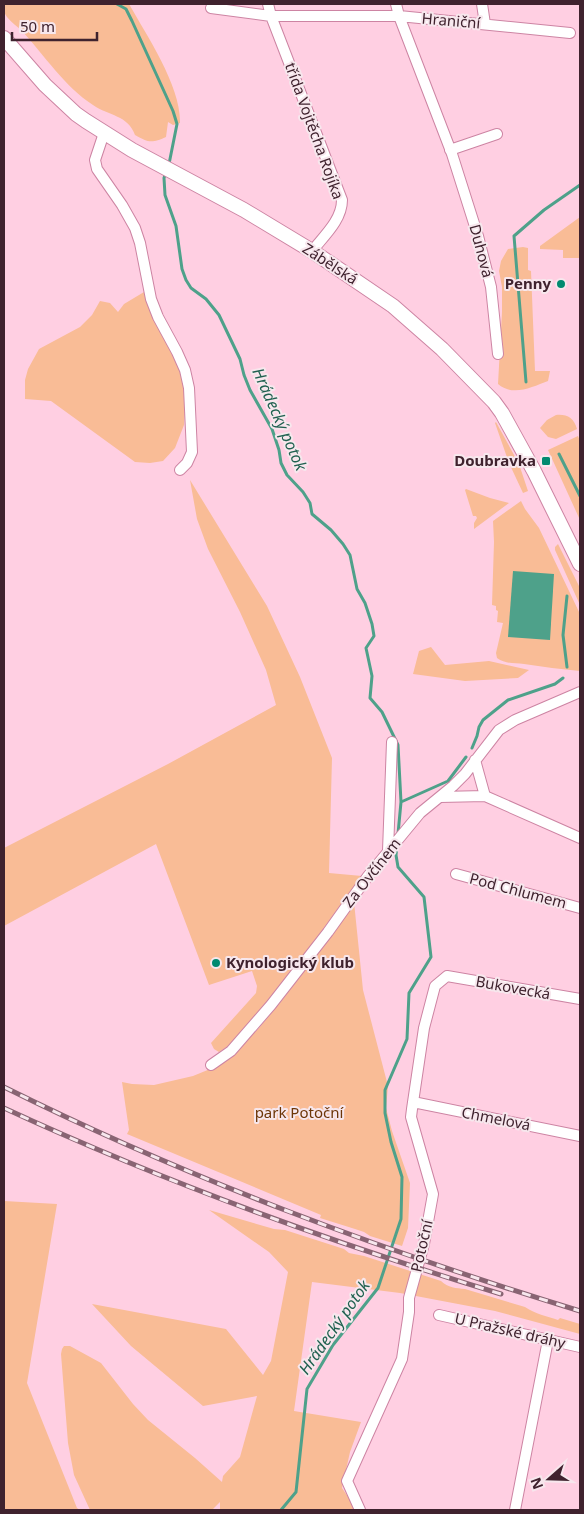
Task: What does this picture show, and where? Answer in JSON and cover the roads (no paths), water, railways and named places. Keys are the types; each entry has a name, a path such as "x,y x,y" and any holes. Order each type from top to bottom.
{"main road":[{"name":"Zábělská","path":"4,38 45,84 76,114 132,150 244,210 312,251 393,306 442,349 494,402 502,413 534,471 580,564"}],"street":[{"name":"třída Vojtěcha Rojíka","path":"268,4 342,200 342,210 334,224 312,251"},
{"name":"Duhová","path":"396,4 450,150 478,236 491,287 498,354"},
{"path":"482,4 485,24"},
{"name":"Hraniční","path":"212,8 271,16 399,16 570,33"},
{"path":"104,133 95,160 97,169 122,205 134,228 140,243 151,299 185,370 189,388 192,452 187,463 180,470"},
{"path":"450,150 497,134"},
{"name":"Za Ovčínem","path":"211,1064 231,1052 271,1005 401,835 420,813 453,786 499,730 515,720 580,692"},
{"path":"390,849 392,742"},
{"path":"476,760 485,796"},
{"path":"439,797 485,796 580,838"},
{"name":"Pod Chlumem","path":"456,874 580,908"},
{"name":"Bukovecká","path":"447,976 580,1000"},
{"name":"Potoční","path":"360,1510 346,1480 402,1359 409,1312 409,1298 424,1244 433,1194 411,1117 424,1028 434,986 447,976"},
{"name":"Chmelová","path":"413,1102 580,1136"},
{"name":"U Pražské dráhy","path":"439,1315 580,1348"},
{"path":"515,1510 548,1340"}],"waterway":[{"name":"Hrádecký potok","path":"117,4 126,9 173,111 177,124 169,164"},
{"name":"Hrádecký potok","path":"166,172 164,178 165,195 176,226 182,269 186,280 191,288 206,299 219,315 240,359 250,390 272,429 281,463 287,475 303,492 310,503 312,514 331,530 350,555 357,589 365,603 374,636 366,648 372,676 370,698 382,712 398,745 401,802 398,834"},
{"path":"526,382 514,236 544,210 580,185"},
{"path":"559,454 580,496"},
{"path":"567,596 563,635 567,667"},
{"path":"472,748 483,720 508,700 555,684 563,678"},
{"path":"401,802 448,781 466,757"},
{"name":"Hrádecký potok","path":"281,1510 296,1492 307,1389 333,1345 378,1288 401,1219 402,1177 391,1142 385,1113 385,1090 407,1039 409,993 431,957 424,897 398,867 397,845"}],"railway":[{"path":"4,1087 74,1121 216,1183 360,1238 580,1311"},
{"path":"4,1108 126,1161 249,1210 374,1254 501,1294"}],"place":[{"name":"Penny","path":"561,284"},
{"name":"Doubravka","path":"546,461"},
{"name":"Kynologický klub","path":"216,963"}],"park label":[{"name":"park Potoční","path":"299,1113"}]}
